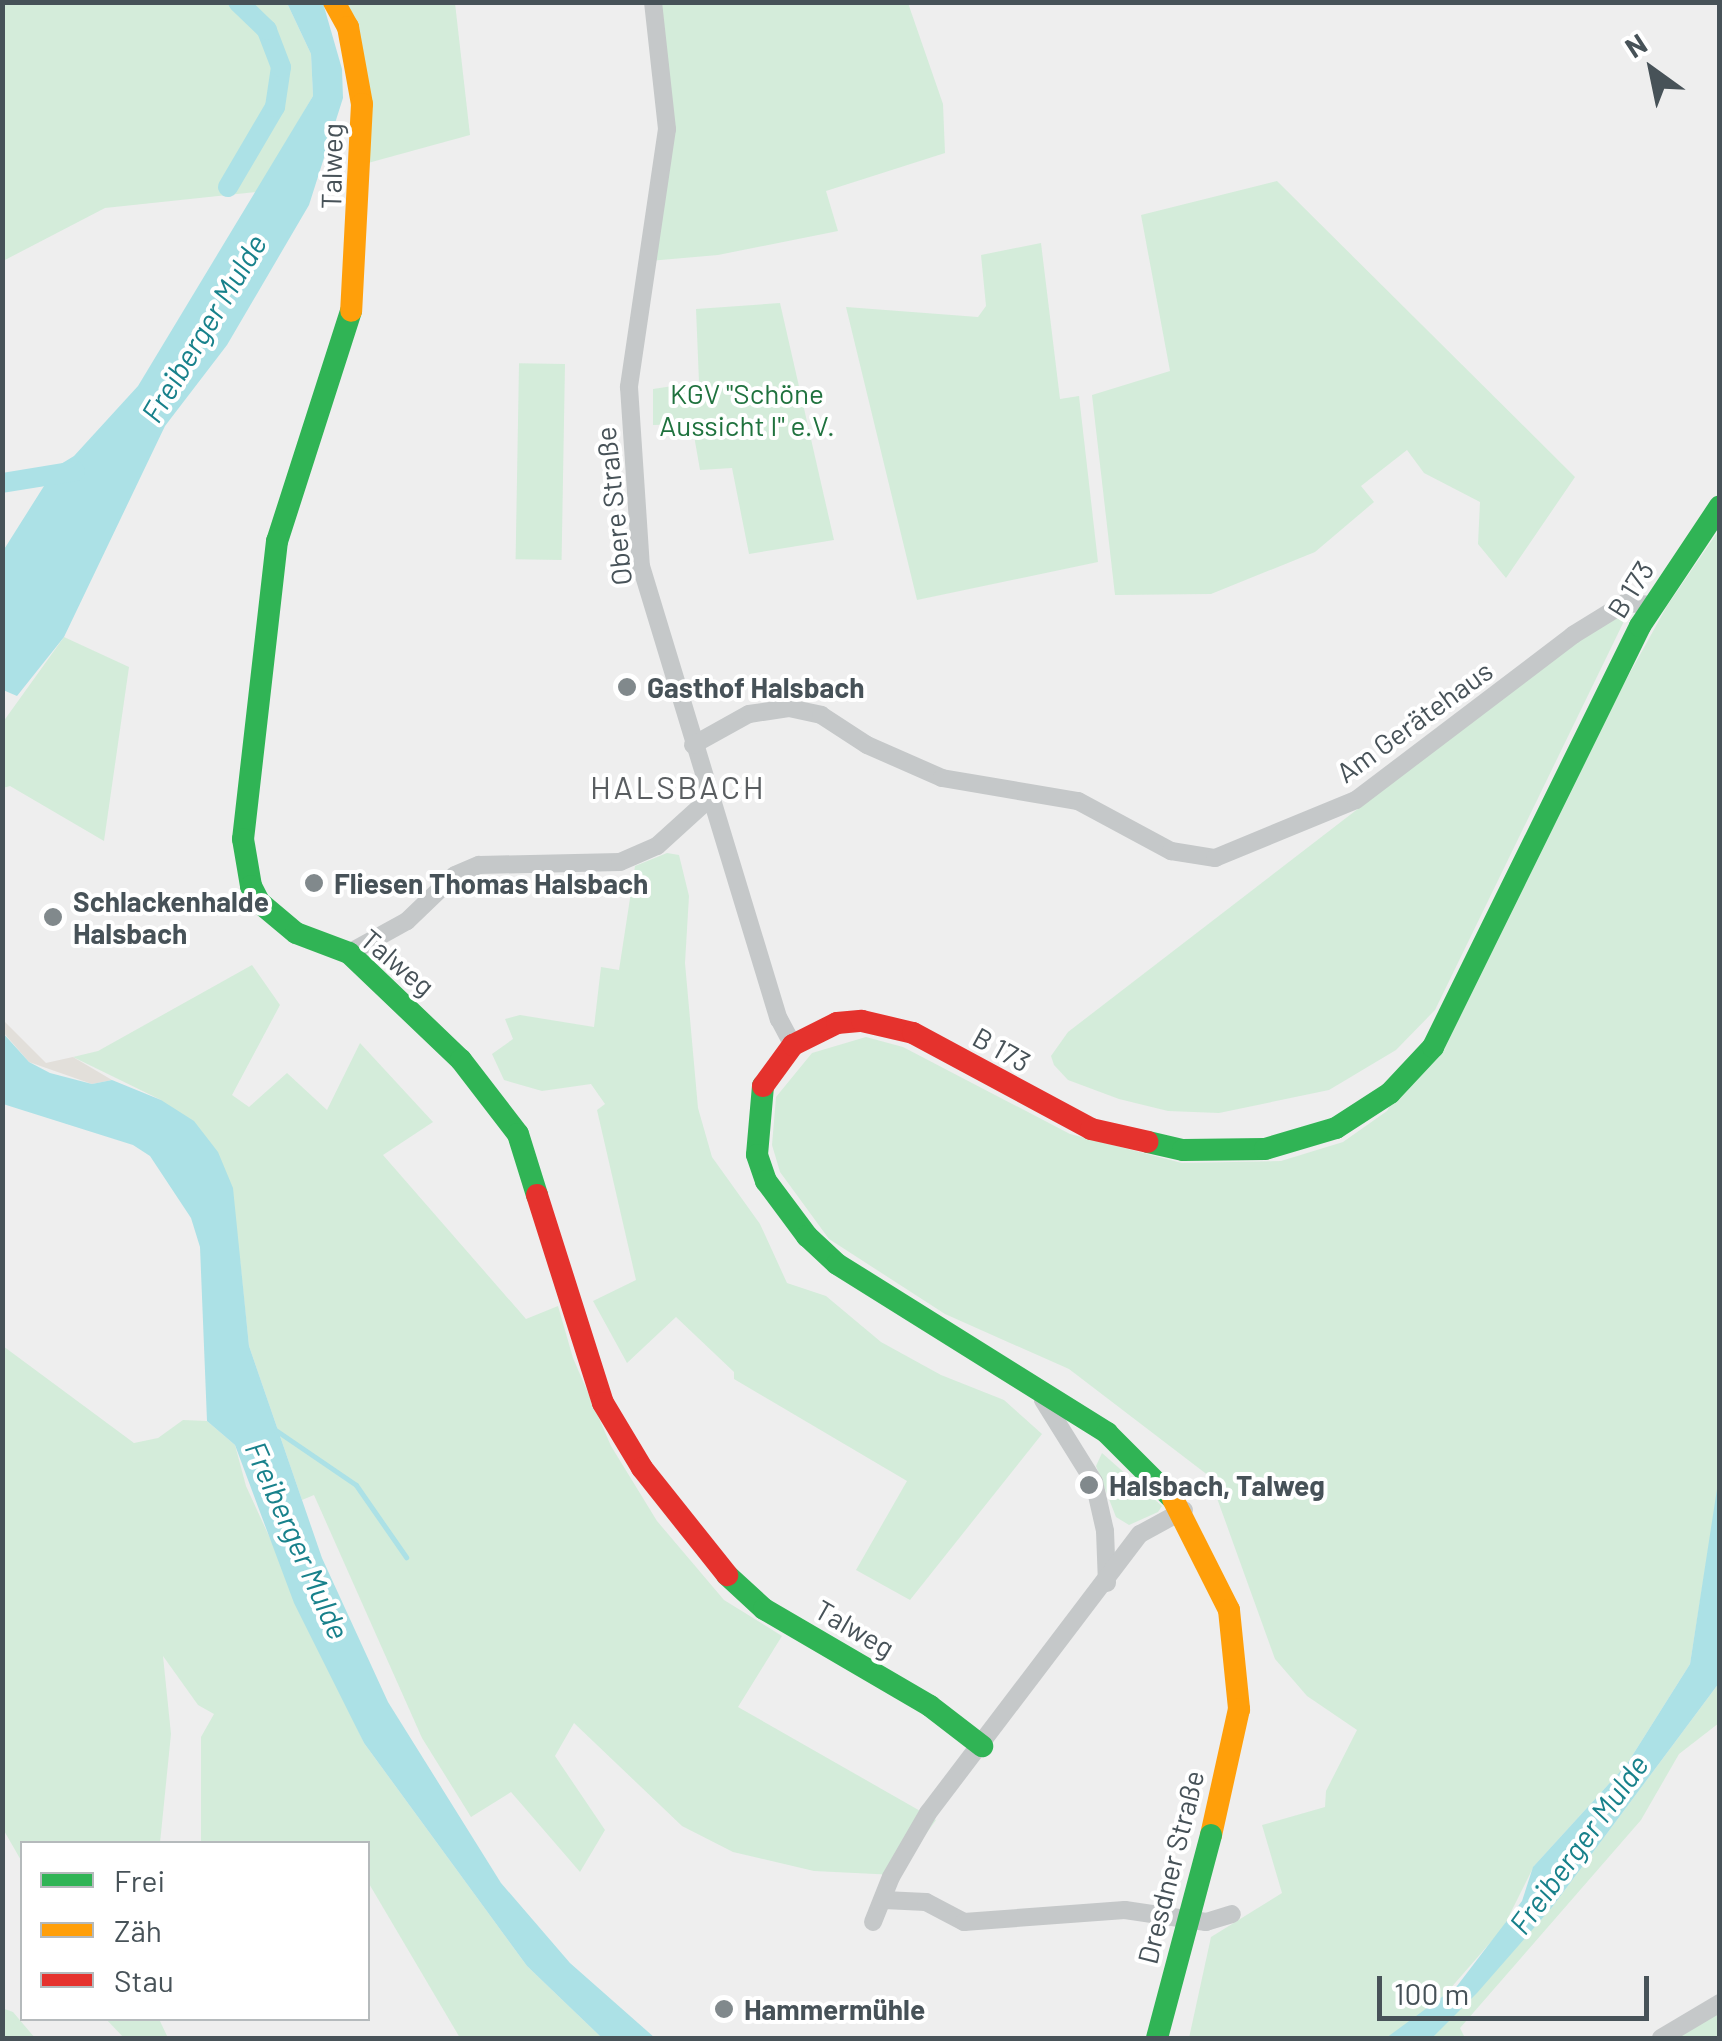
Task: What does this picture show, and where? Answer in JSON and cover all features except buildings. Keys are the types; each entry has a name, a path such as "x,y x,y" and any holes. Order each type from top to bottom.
{"main road":[{"name":"Talweg","path":"334,2 348,27 362,104 358,262 348,338 277,541 242,839 259,902 296,933 349,953 461,1060 518,1134 602,1403 694,1536 764,1609 930,1706 982,1746"},
{"name":"B 173","path":"1239,1709 1228,1610 1184,1510 1106,1432 837,1264 766,1181 757,1155 757,1104 768,1074 793,1045 837,1023 862,1021 913,1034 1091,1129 1183,1150 1265,1150 1336,1128 1390,1092 1433,1046 1653,605 1720,506"},
{"name":"Dresdner Straße","path":"1157,2038 1212,1835 1239,1709"}],"street":[{"name":"Obere Straße","path":"653,2 667,129 629,387 641,566 779,1020 793,1045"},
{"name":"Am Gerätehaus","path":"693,746 749,714 789,708 821,715 867,745 942,778 1078,801 1171,850 1215,858 1356,800 1573,635 1625,603 1653,605"},
{"path":"349,953 406,922 456,874 479,865 620,862 657,846 710,798"},
{"path":"1035,1387 1094,1482 1105,1531 1107,1583"},
{"path":"873,1922 905,1849 1140,1534 1184,1510"},
{"path":"884,1900 926,1902 964,1922 1125,1910 1206,1922 1232,1914"},
{"path":"1661,2038 1720,2004"}],"green space":[{"path":"3,3 287,3 311,54 313,96 257,192 105,208 3,261"},
{"path":"334,3 455,3 470,135 368,163"},
{"path":"651,3 908,3 943,104 945,153 826,191 838,231 718,255 649,261 667,94"},
{"path":"1277,181 1575,477 1506,578 1478,544 1480,502 1424,473 1407,450 1361,486 1374,502 1315,552 1211,594 1115,595 1092,395 1170,371 1141,215"},
{"path":"1041,243 1060,399 1079,396 1098,562 917,600 846,307 978,317 986,306 981,255"},
{"name":"KGV \"Schöne Aussicht I\" e.V.","path":"780,303 834,540 749,554 732,468 700,470 692,424 653,425 653,389 699,382 696,309"},
{"path":"519,363 565,364 562,560 516,559"},
{"path":"1719,530 1720,1476 1690,1664 1627,1764 1534,1866 1503,1928 1429,2013 1386,2038 1189,2038 1211,1937 1282,1893 1262,1825 1325,1807 1326,1791 1357,1730 1307,1696 1275,1659 1209,1476 1069,1369 945,1314 829,1239 780,1172 772,1145 776,1097 812,1053 866,1037 903,1047 1070,1134 1182,1163 1281,1161 1343,1142 1387,1111 1667,606"},
{"path":"1628,613 1435,1010 1396,1050 1329,1090 1219,1113 1168,1111 1119,1099 1068,1080 1054,1065 1051,1056 1068,1032 1585,634"},
{"path":"64,637 129,667 104,841 10,786 3,788 3,722"},
{"path":"667,853 679,855 689,896 685,963 698,1108 712,1157 760,1224 787,1283 826,1296 881,1342 941,1375 1004,1400 1042,1434 910,1600 856,1570 907,1481 734,1379 734,1372 676,1317 627,1363 593,1301 636,1280 597,1110 605,1104 591,1084 542,1091 504,1080 492,1054 513,1039 505,1019 520,1015 594,1027 601,967 619,970 635,866"},
{"path":"252,965 280,1005 232,1095 249,1107 287,1073 327,1110 360,1043 433,1122 383,1155 526,1319 558,1306 573,1358 611,1446 657,1521 724,1600 782,1636 738,1707 936,1820 896,1875 814,1871 733,1852 682,1826 574,1723 555,1756 605,1830 580,1872 511,1792 471,1817 422,1738 314,1495 302,1500 249,1346 240,1261 161,1100 73,1057 98,1051"},
{"path":"3,1346 134,1443 158,1438 183,1420 207,1421 235,1445 246,1486 364,1743 527,1966 602,2038 460,2038 370,1885 370,1841 201,1841 201,1737 214,1714 198,1705 163,1656 171,1734 160,1841 20,1841 20,1859 3,1829"},
{"path":"1102,1453 1162,1506 1158,1512 1129,1525 1116,1517 1096,1466"},
{"path":"1719,1683 1719,1723 1679,1754 1641,1820 1460,2028 1465,2038 1432,2038 1553,1906"},
{"path":"1719,2007 1719,2038 1668,2038"},
{"path":"2,2008 13,2012 35,2038 3,2038"},
{"path":"108,2021 160,2021 168,2038 124,2038"}],"sand":[{"path":"2,1019 46,1063 73,1057 112,1080 92,1084 29,1062 3,1032"}],"water":[{"name":"Freiberger Mulde","path":"287,3 323,3 342,69 343,98 309,205 227,345 165,426 64,637 17,696 3,690 3,551 56,467 74,456 138,386 313,96 311,54"},
{"name":"Freiberger Mulde","path":"2,1032 29,1062 50,1073 92,1084 112,1080 161,1100 194,1121 218,1152 233,1188 249,1346 322,1558 388,1702 501,1883 570,1963 655,2038 602,2038 527,1966 364,1743 294,1603 235,1445 207,1421 200,1247 191,1218 150,1156 133,1145 3,1104"},
{"name":"Freiberger Mulde","path":"1719,1476 1719,1683 1553,1906 1477,1993 1432,2038 1386,2038 1457,1986 1522,1901 1533,1867 1627,1764 1690,1664"}],"waterway":[{"path":"228,187 275,107 281,67 267,30 238,2"},
{"path":"2,483 75,471"},
{"name":"Freiberger Mulde","path":"274,1429 356,1485 406,1557"}],"traffic: fast":[{"path":"351,311 277,541 243,839 251,886 259,902 296,933 349,953 461,1060 518,1134 537,1195"},
{"path":"1148,1142 1183,1150 1265,1149 1336,1128 1390,1093 1433,1047 1640,626 1720,506"},
{"path":"763,1086 757,1155 766,1181 807,1236 837,1264 1107,1433 1173,1499"},
{"path":"727,1575 764,1609 930,1706 982,1746"},
{"path":"1157,2038 1211,1835"}],"traffic: slow":[{"path":"334,2 348,27 362,104 351,311"},
{"path":"1173,1499 1229,1610 1239,1709 1211,1835"}],"traffic: jam":[{"path":"763,1086 793,1045 837,1023 862,1021 913,1033 1091,1129 1148,1142"},
{"path":"537,1195 603,1403 642,1468 727,1575"}],"place":[{"name":"Gasthof Halsbach","path":"627,687"},
{"name":"Fliesen Thomas Halsbach","path":"314,883"},
{"name":"Schlackenhalde Halsbach","path":"53,917"},
{"name":"Halsbach, Talweg","path":"1089,1485"},
{"name":"Hammermühle","path":"724,2009"}],"district":[{"name":"HALSBACH","path":"678,786"}]}
